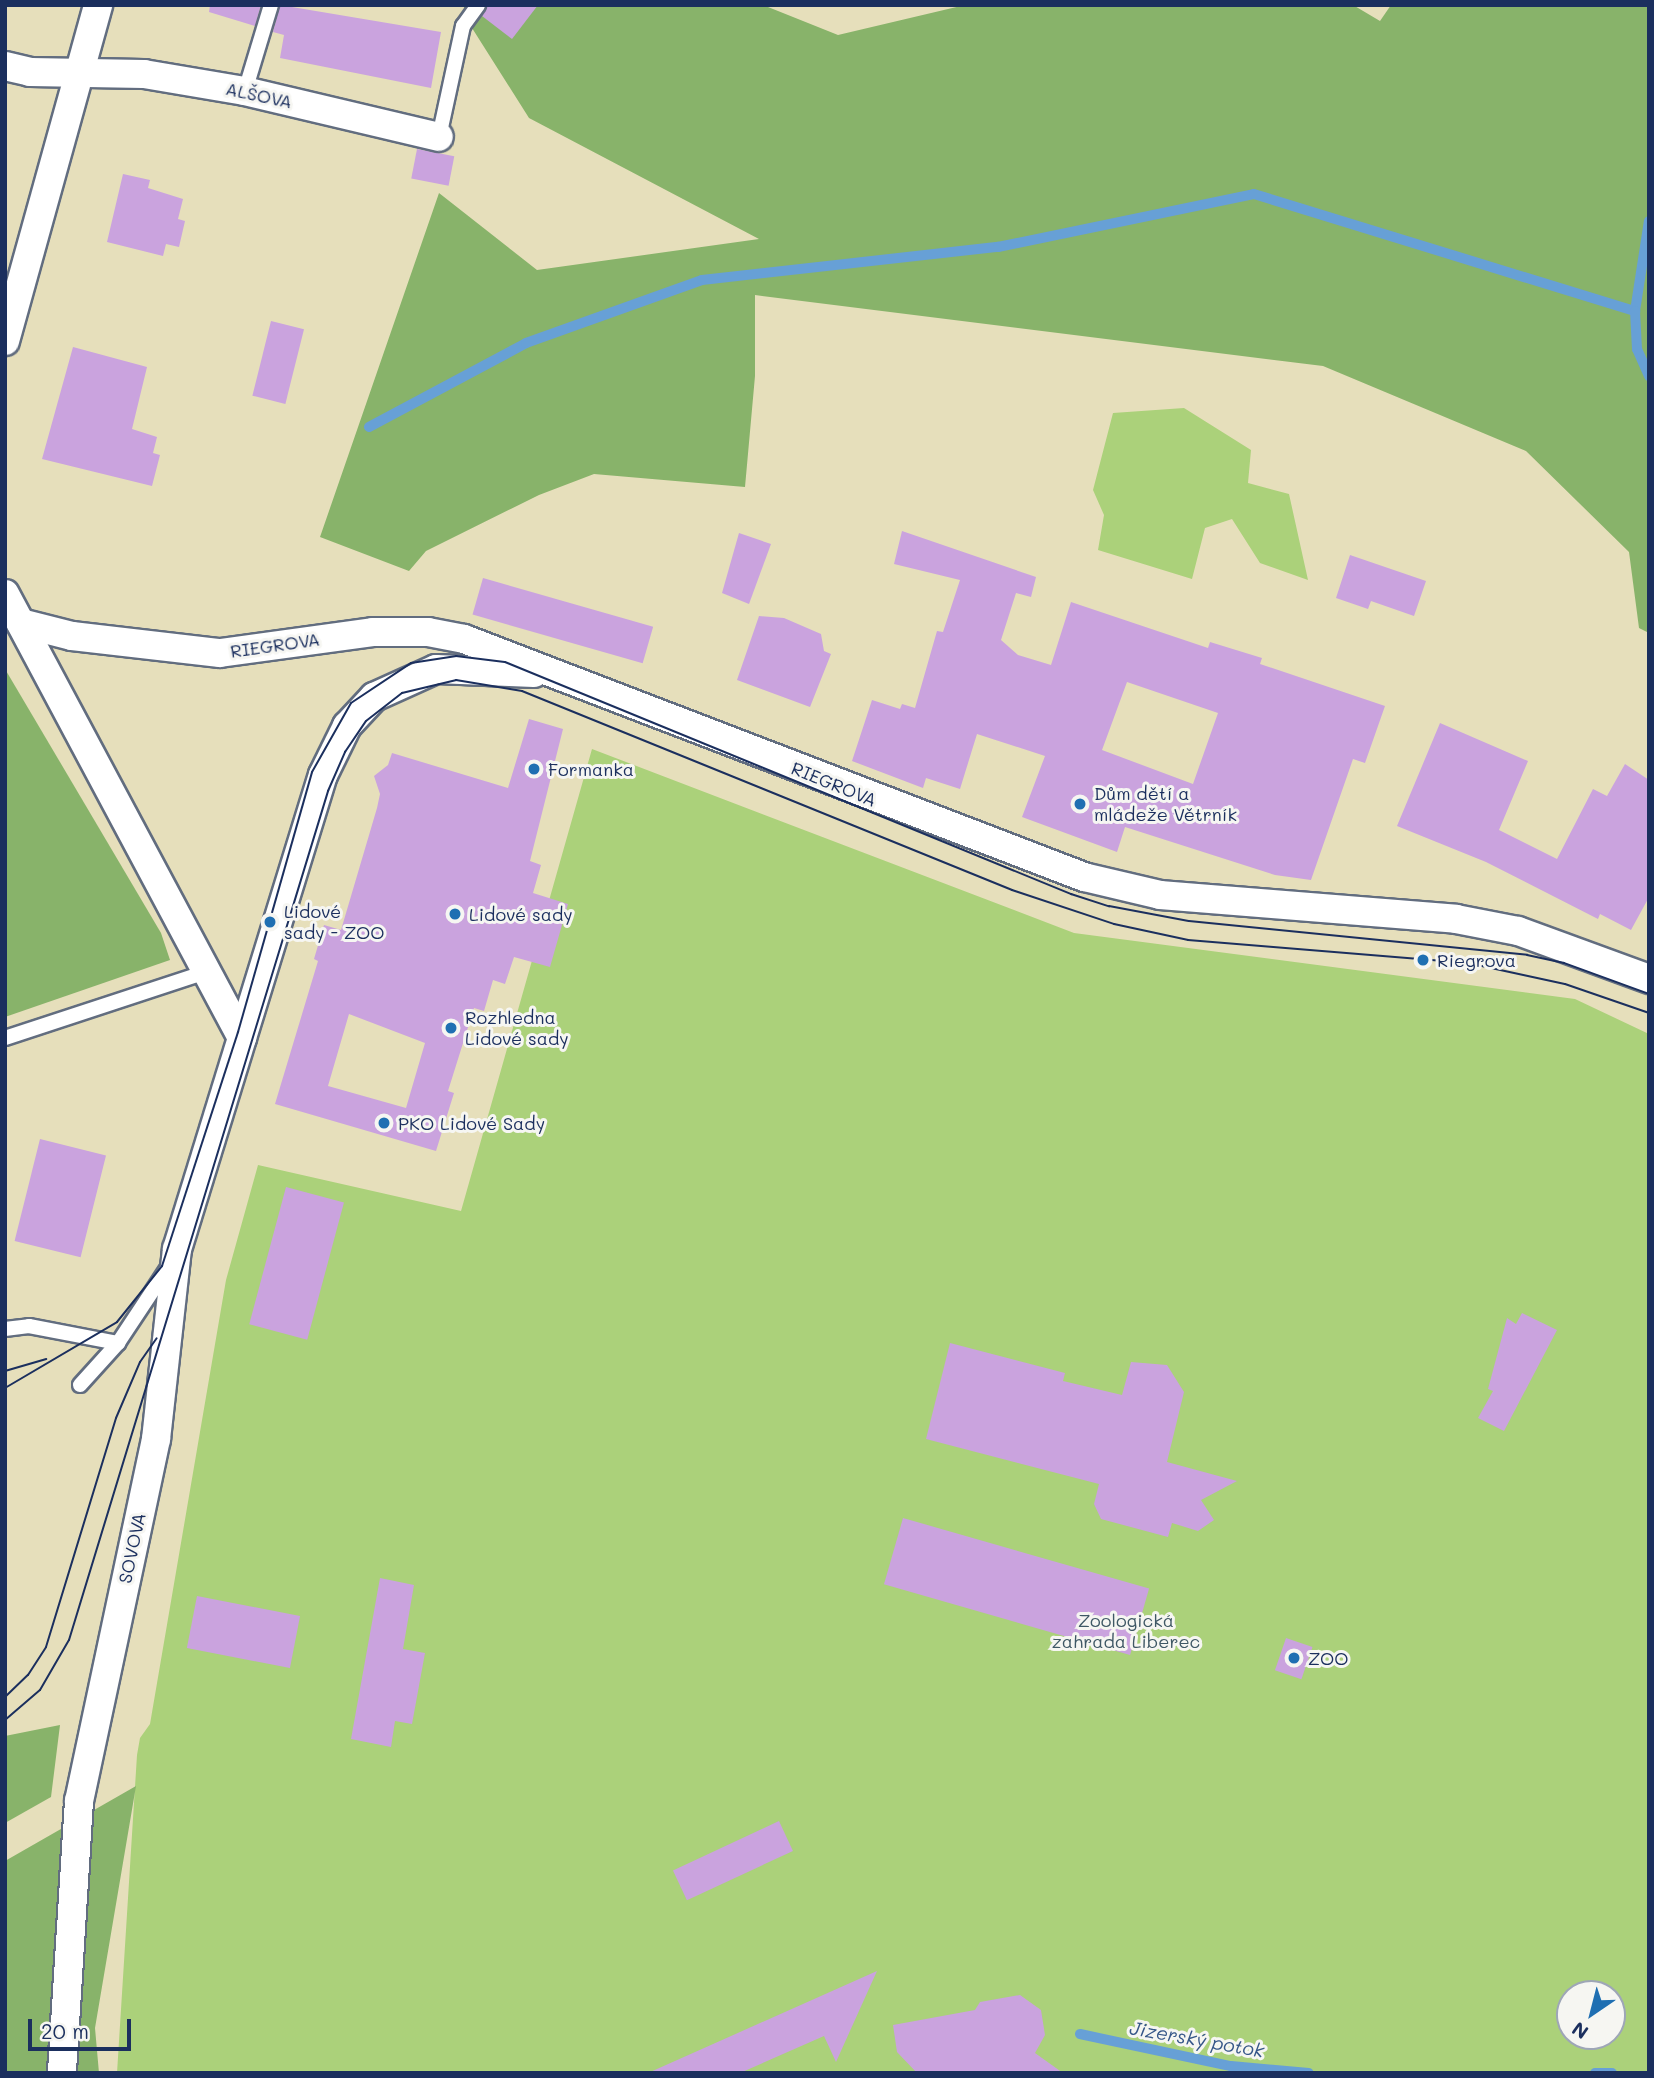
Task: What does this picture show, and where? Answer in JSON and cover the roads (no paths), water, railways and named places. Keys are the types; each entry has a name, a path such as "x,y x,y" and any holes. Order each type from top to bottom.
{"street":[{"path":"5,341 97,5"},
{"name":"ALŠOVA","path":"5,66 30,72 144,74 245,91 439,137"},
{"path":"5,594 240,1035"},
{"name":"RIEGROVA","path":"22,623 72,636 220,653 373,632 428,632 464,639 561,674 895,808 1084,877 1160,895 1456,919 1518,931 1649,979"},
{"path":"240,1035 323,775 347,726 365,705 399,683 436,669 561,674"},
{"name":"SOVOVA","path":"62,2073 77,1815 156,1439 177,1249 240,1035"}],"lane":[{"path":"245,91 271,5"},
{"path":"439,137 463,26 478,5"},
{"path":"5,1038 206,972"},
{"path":"80,1385 118,1343 154,1293 177,1249"},
{"path":"5,1329 29,1326 118,1343"}],"waterway":[{"path":"369,427 526,343 702,280 998,247 1254,194 1635,311 1637,349 1649,376"},
{"path":"1635,311 1649,221"},
{"name":"Jizerský potok","path":"1080,2034 1231,2066 1309,2073"},
{"name":"Jizerský potok","path":"1595,2073 1612,2073"}],"tram line":[{"path":"5,1388 117,1322 162,1266 238,1032 312,772 351,703 411,663 456,656 505,662 1071,894 1109,906 1189,921 1527,955 1564,963 1649,994"},
{"path":"5,1720 40,1690 69,1640 328,791 345,752 366,721 402,693 456,680 522,691 1012,890 1114,924 1188,940 1468,963 1565,984 1649,1013"},
{"path":"5,1697 28,1675 46,1647 116,1418 140,1362 157,1338"},
{"path":"5,1371 46,1359"}],"place":[{"name":"Formanka","path":"534,769"},
{"name":"Dům dětí a mládeže Větrník","path":"1080,804"},
{"name":"Lidové sady","path":"455,914"},
{"name":"Lidové sady - ZOO","path":"270,922"},
{"name":"Riegrova","path":"1423,960"},
{"name":"Rozhledna Lidové sady","path":"451,1028"},
{"name":"PKO Lidové Sady","path":"384,1123"},
{"name":"ZOO","path":"1294,1658"}],"park label":[{"name":"Zoologická zahrada Liberec","path":"1126,1631"}]}
